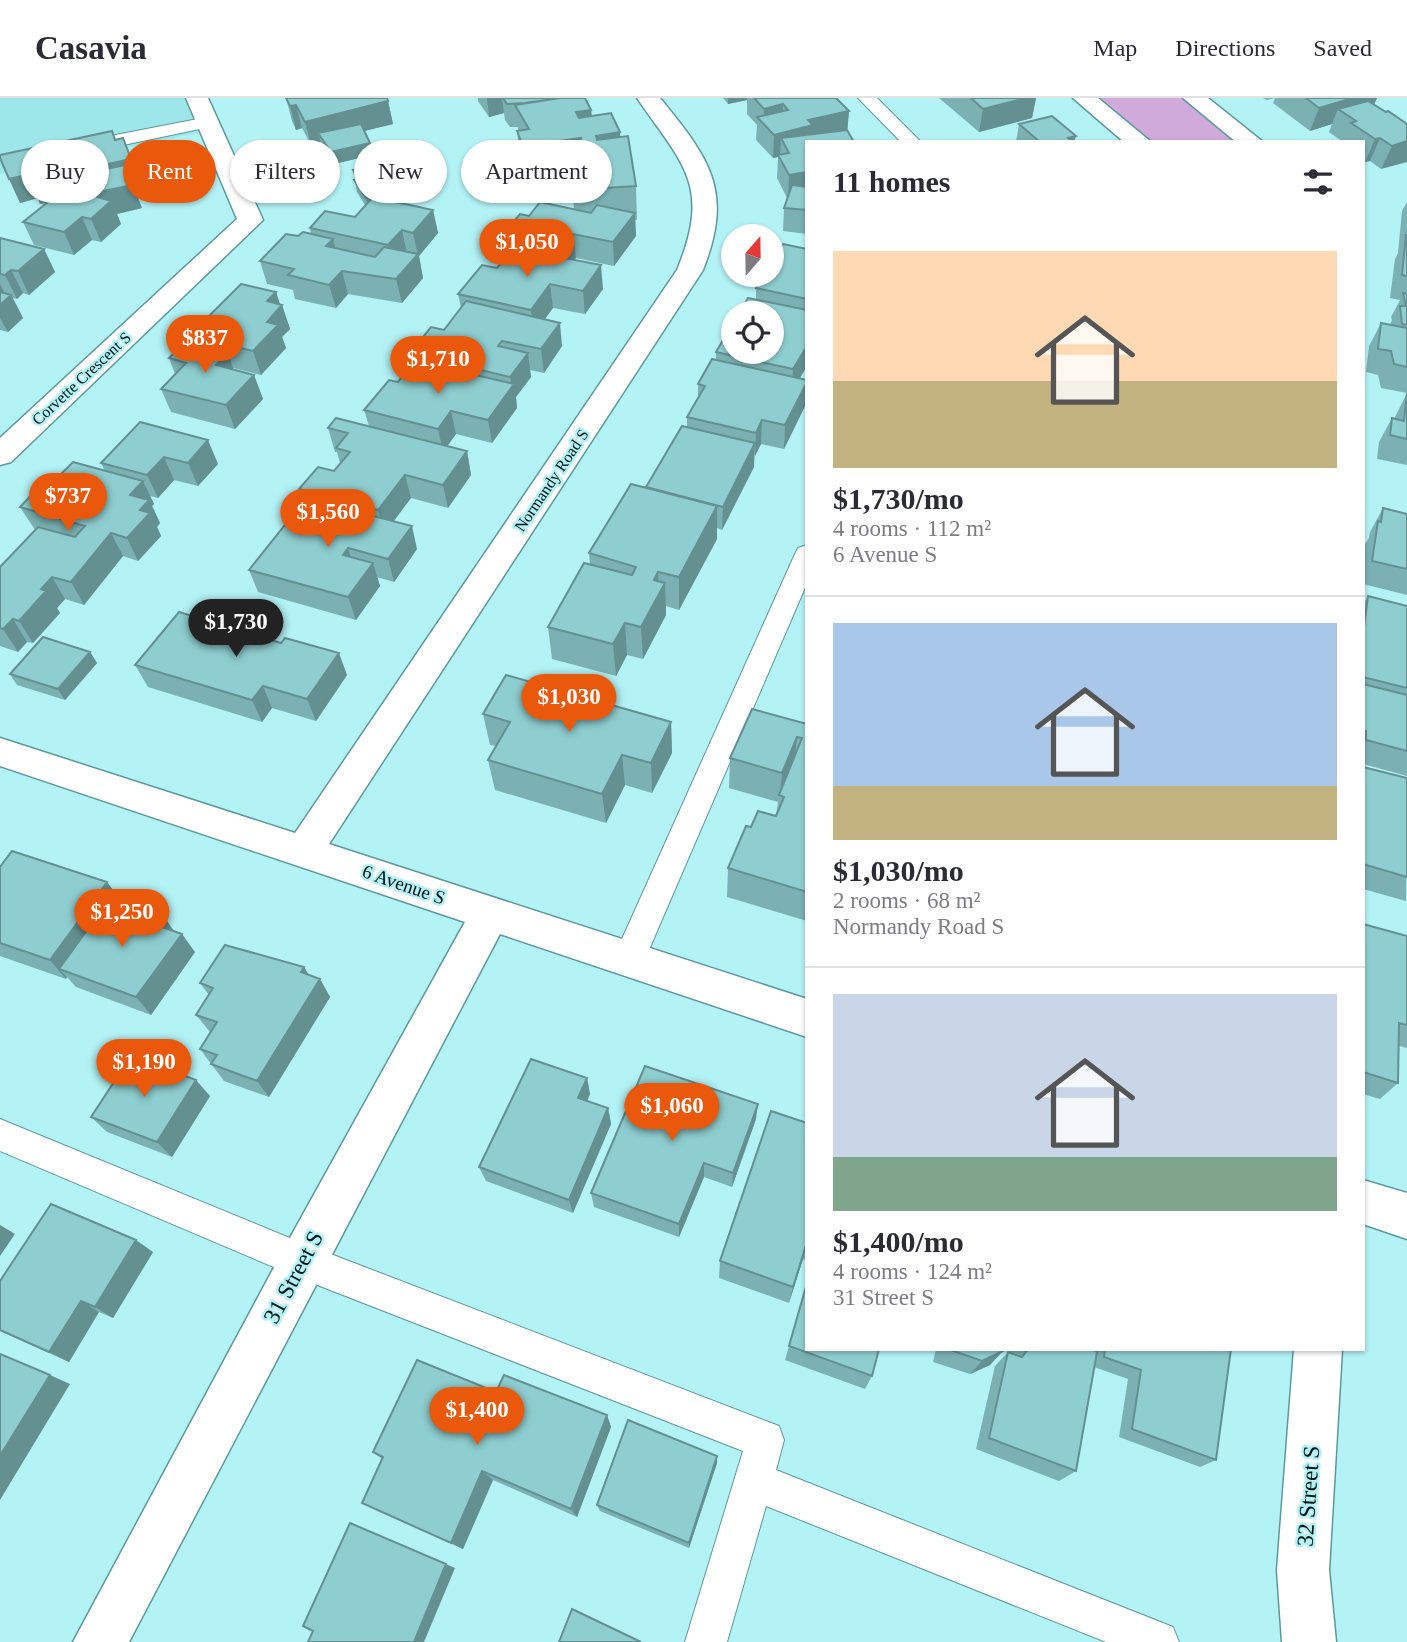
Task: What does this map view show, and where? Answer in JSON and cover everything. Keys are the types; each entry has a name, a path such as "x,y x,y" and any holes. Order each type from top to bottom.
{"street":[{"name":"Normandy Road S","path":"305,850 682,282 701,247 708,224 703,182 675,131 648,98"},
{"path":"1084,98 1136,140"},
{"path":"1194,98 1248,140"},
{"name":"Corvette Crescent S","path":"0,455 250,220 203,110"},
{"name":"6 Avenue S","path":"0,752 805,1016"},
{"name":"31 Street S","path":"100,1642 302,1261 490,915"},
{"path":"1365,1203 1407,1216"},
{"name":"32 Street S","path":"1309,1642 1303,1570 1318,1351"}],"lane":[{"path":"867,98 910,140"},
{"path":"102,140 203,110"},
{"path":"629,959 805,559"},
{"path":"0,1135 302,1261 765,1440 706,1642"},
{"path":"753,1481 1158,1642"}],"shaded area":[{"path":"0,98 197,98 211,130 163,140 123,140 123,148 109,151 109,140 21,140 21,170 0,174"},
{"path":"1084,98 1194,98 1248,140 1136,140"}],"building":[{"path":"286,98 387,98 388,101 305,122 296,105 290,106"},
{"path":"503,98 560,98 507,104"},
{"path":"560,98 585,98 591,110 576,112 579,118 611,113 620,132 596,136 597,140 521,140 517,131 529,129 515,105"},
{"path":"754,98 836,98 849,111 808,120 813,125 774,135 757,117 788,110 783,104 764,109"},
{"path":"971,98 1026,98 983,109"},
{"path":"1306,98 1353,98 1319,108"},
{"path":"1368,101 1407,124 1407,141 1392,146 1380,138 1375,139 1351,123 1356,121 1338,109"},
{"path":"1052,116 1076,136 1068,138 1070,140 1038,140 1019,124"},
{"path":"361,124 369,140 354,140 354,147 340,150 340,140 323,140 318,133"},
{"path":"847,130 853,140 805,140 805,172 789,175 778,155 789,153 781,138"},
{"path":"112,131 115,140 124,140 123,161 109,164 109,140 70,140"},
{"path":"628,136 636,186 612,188 612,140 597,140"},
{"path":"21,150 21,176 9,179 0,155"},
{"path":"123,165 123,187 109,190 109,168"},
{"path":"792,185 805,187 805,210 784,208"},
{"path":"47,203 109,203 91,219 82,217 64,232 23,222"},
{"path":"368,203 401,203 433,210 413,233 402,230 388,245 310,228 325,211 355,217"},
{"path":"539,203 591,213 597,205 635,213 613,242 573,234 560,251 500,238 520,214 529,216"},
{"path":"303,232 333,239 326,246 375,257 384,247 418,254 396,279 342,271 329,285 288,275 294,269 260,261 286,234 298,236"},
{"path":"1407,235 1407,276 1402,275"},
{"path":"0,238 44,249 18,271 11,270 5,275 0,274"},
{"path":"784,244 805,249 805,299 756,288 784,287"},
{"path":"511,251 555,261 559,257 601,265 583,291 550,284 531,310 458,294 482,265 497,268"},
{"path":"241,284 276,292 267,301 282,305 267,322 278,325 253,351 189,336"},
{"path":"0,292 11,295 0,305"},
{"path":"1403,293 1407,294 1407,325 1402,324 1400,306 1406,306"},
{"path":"466,301 560,323 541,349 502,341 498,346 528,353 510,377 410,353 431,327 444,330"},
{"path":"784,305 805,310 805,349 793,369 770,364 784,364"},
{"path":"1381,323 1407,328 1407,367 1394,364 1391,351 1378,349"},
{"path":"185,342 228,353 216,365 254,375 226,405 161,389 186,363 169,358"},
{"path":"712,359 721,361 721,364 735,364 805,380 805,386 785,425 762,420 756,433 687,417 705,386 698,384"},
{"path":"415,361 514,384 488,420 451,411 438,429 364,410 389,380 398,382"},
{"path":"1407,393 1407,439 1390,435 1392,418 1404,421"},
{"path":"336,418 467,451 443,485 405,475 378,510 299,489 318,467 334,471 350,452 336,448 348,433 328,428"},
{"path":"140,422 208,440 188,463 164,457 147,475 101,463"},
{"path":"682,426 755,443 723,507 646,487"},
{"path":"73,462 143,481 130,495 149,500 140,510 150,513 127,538 111,533 71,582 52,577 41,589 46,591 19,621 13,619 3,629 0,628 0,567 38,527 75,537 85,526 20,507 46,480 53,482"},
{"path":"631,484 717,506 679,577 658,572 654,580 665,583 641,627 625,623 613,644 548,627 584,563 632,575 636,567 589,553"},
{"path":"300,506 356,520 362,513 412,526 388,559 348,548 343,555 373,563 348,597 249,570"},
{"path":"1383,508 1407,514 1407,569 1372,561 1378,521 1381,522"},
{"path":"1368,596 1407,606 1407,688 1365,678 1365,619"},
{"path":"179,612 281,643 285,638 339,653 307,699 263,686 252,700 135,665"},
{"path":"43,637 90,652 58,689 10,674"},
{"path":"506,675 671,722 651,763 622,755 602,794 488,760 510,722 483,714"},
{"path":"1365,684 1407,695 1407,751 1366,740"},
{"path":"752,709 805,723 805,891 728,868 746,826 751,827 758,811 776,816 784,797 779,795 802,738 797,737 782,773 730,758"},
{"path":"1365,768 1407,778 1407,877 1365,865"},
{"path":"12,851 107,882 50,960 0,943 0,867"},
{"path":"109,900 165,918 159,926 182,934 136,997 59,969"},
{"path":"1365,925 1407,936 1407,1025 1399,1023 1398,1083 1365,1073"},
{"path":"225,945 304,967 301,972 320,979 257,1081 211,1064 217,1055 200,1049 217,1022 196,1015 213,988 200,983"},
{"path":"131,1056 196,1080 157,1142 91,1117"},
{"path":"531,1059 587,1078 578,1098 608,1108 569,1200 479,1167"},
{"path":"645,1066 758,1104 733,1173 704,1163 679,1224 591,1193"},
{"path":"771,1111 805,1122 805,1248 793,1287 720,1261"},
{"path":"51,1204 136,1240 95,1307 81,1301 49,1352 0,1330 0,1281"},
{"path":"805,1290 805,1351 878,1351 872,1376 789,1346"},
{"path":"954,1351 1003,1351 982,1361"},
{"path":"1026,1351 1097,1352 1076,1471 989,1438 1008,1352 1022,1357"},
{"path":"1105,1351 1231,1351 1216,1460 1132,1429 1141,1370 1104,1357"},
{"path":"0,1354 50,1375 0,1456"},
{"path":"417,1360 496,1392 504,1375 607,1415 571,1509 482,1471 451,1543 362,1503 383,1457 373,1452"},
{"path":"628,1420 717,1456 689,1543 597,1505"},
{"path":"350,1523 446,1564 414,1642 308,1642 313,1631 303,1626"},
{"path":"572,1609 641,1642 559,1642"}]}
